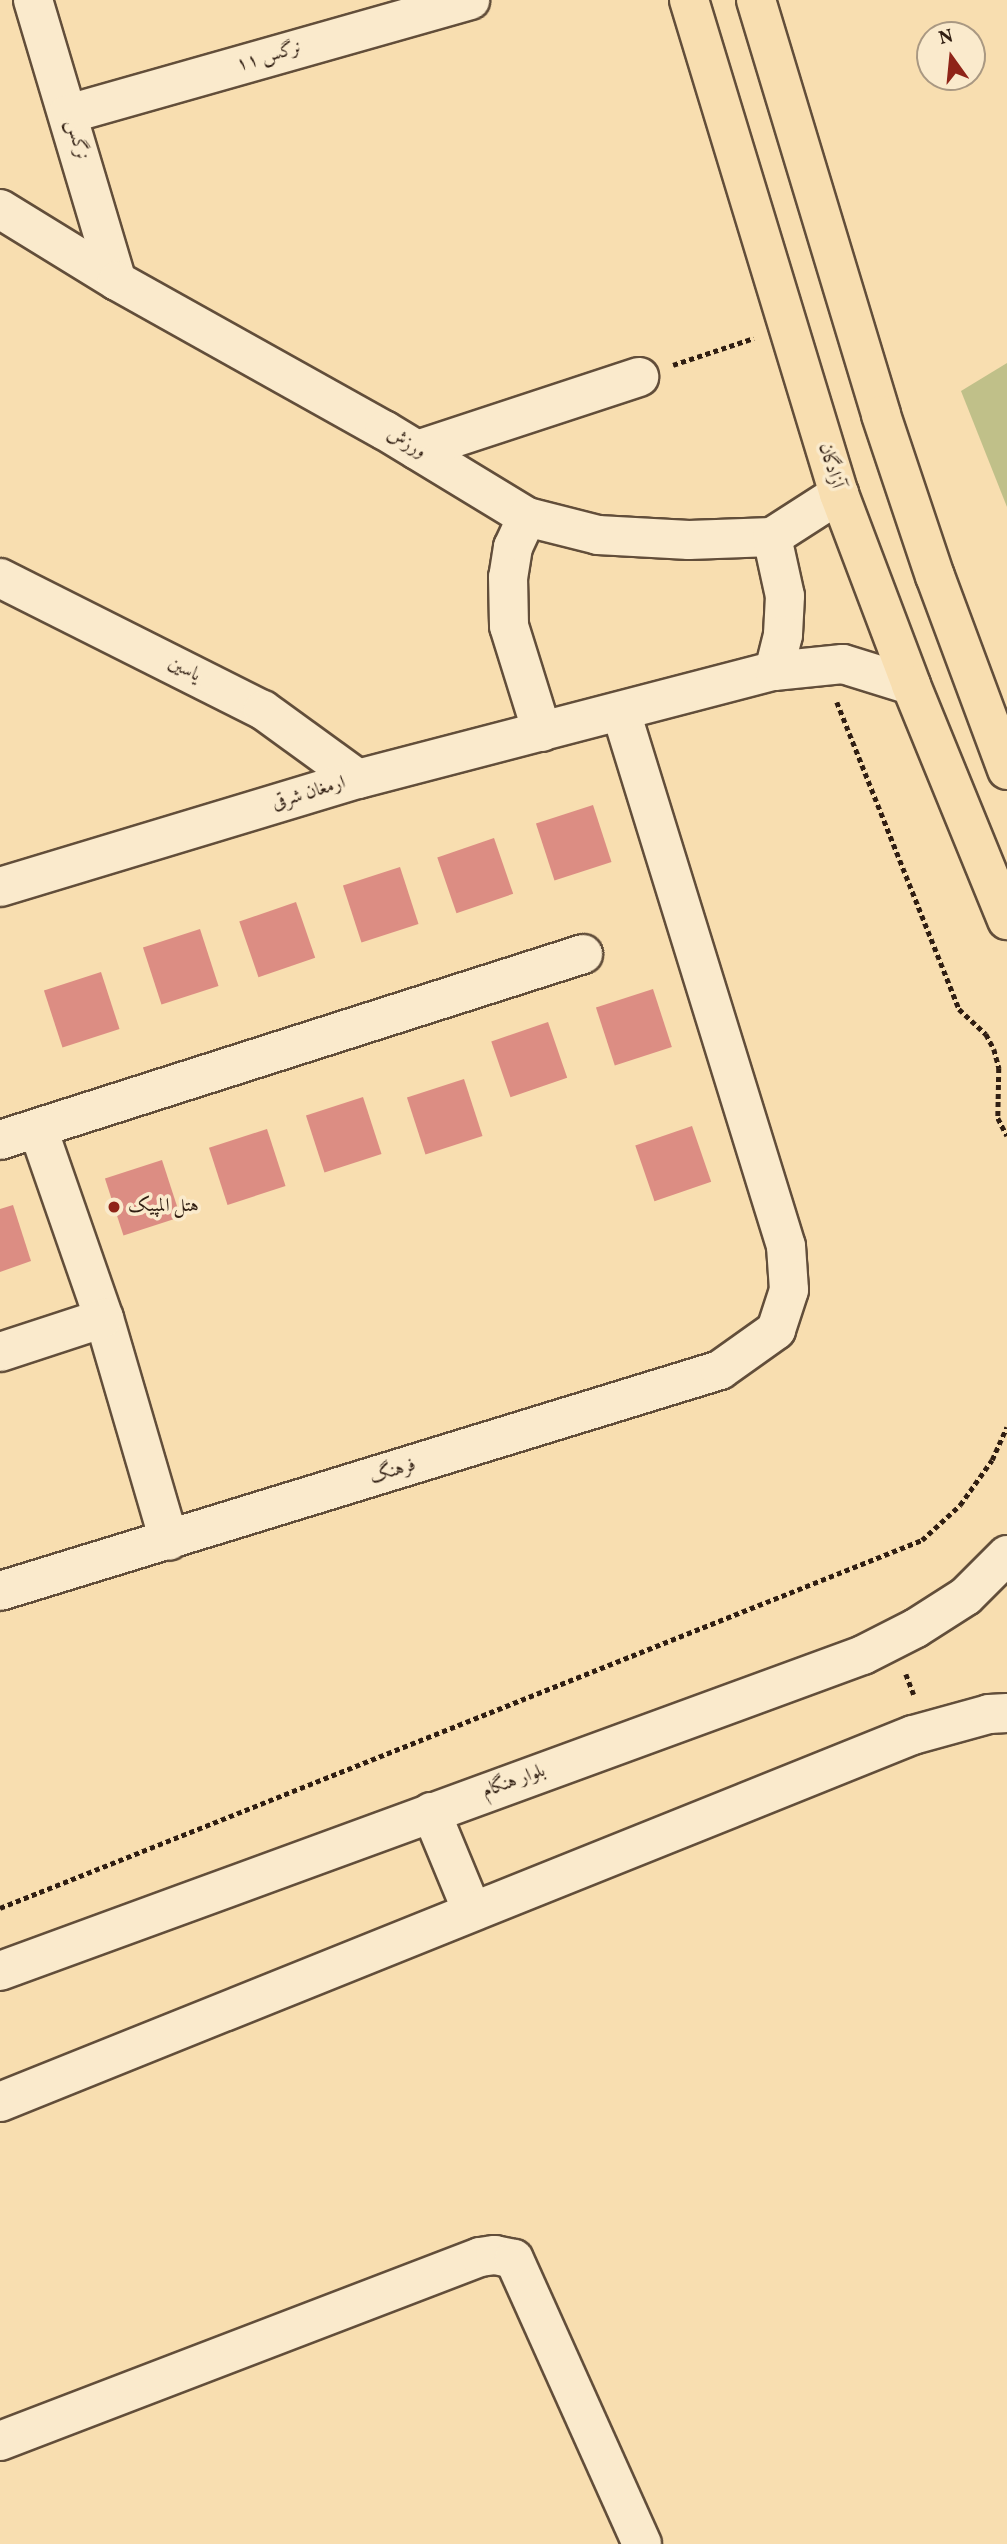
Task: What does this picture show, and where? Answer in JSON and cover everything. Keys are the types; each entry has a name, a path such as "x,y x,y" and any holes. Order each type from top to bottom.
{"main road":[{"name":"آزادگان","path":"689,0 839,494 911,685 1007,920"},
{"path":"756,0 885,428 935,576 1007,770"}],"street":[{"name":"نرگس","path":"33,0 117,281"},
{"name":"نرگس ۱۱","path":"68,114 470,0"},
{"name":"ورزش","path":"0,209 117,281 416,450 527,517 598,535 689,540 772,537"},
{"path":"416,450 639,377"},
{"path":"774,671 783,635 785,596 772,537 839,494"},
{"path":"527,517 513,547 509,577 509,626 542,732"},
{"name":"یاسین","path":"0,578 263,710 358,779"},
{"name":"ارمغان شرقی","path":"0,887 358,779 774,671 843,664 911,685"},
{"name":"فرهنگ","path":"0,1591 720,1370 776,1330 789,1290 786,1246 621,712"},
{"path":"0,1140 583,954"},
{"path":"38,1129 104,1318 169,1541"},
{"path":"0,1352 104,1318"},
{"name":"بلوار هنگام","path":"0,1971 863,1655 892,1641 966,1596 1007,1555"},
{"path":"0,2102 472,1911 929,1731 989,1714 1007,1713"},
{"path":"431,1812 472,1911"},
{"path":"0,2441 480,2257 495,2255 513,2259 639,2543"}],"path":[{"path":"639,377 788,327"},
{"path":"823,666 959,1009 986,1034 994,1049 999,1068 998,1118 1007,1136"},
{"path":"0,1908 922,1541 960,1505 992,1460 1007,1427"},
{"path":"892,1641 929,1731"}],"green space":[{"path":"1007,363 1007,507 961,391"}],"building":[{"path":"593,805 612,862 554,881 536,824"},
{"path":"494,838 513,894 456,913 437,858"},
{"path":"400,867 419,924 361,943 343,886"},
{"path":"296,902 315,958 258,977 239,922"},
{"path":"200,929 219,986 161,1005 143,948"},
{"path":"101,972 120,1029 62,1048 44,991"},
{"path":"653,989 672,1047 615,1066 596,1008"},
{"path":"548,1022 567,1078 510,1097 491,1042"},
{"path":"464,1079 483,1136 425,1155 407,1098"},
{"path":"363,1097 382,1154 324,1173 306,1116"},
{"path":"692,1126 711,1182 654,1201 635,1146"},
{"path":"267,1129 286,1186 228,1205 209,1148"},
{"path":"162,1160 181,1217 123,1236 105,1179"},
{"path":"13,1205 31,1261 0,1272 0,1209"}],"place":[{"name":"هتل المپیک","path":"114,1207"}]}
